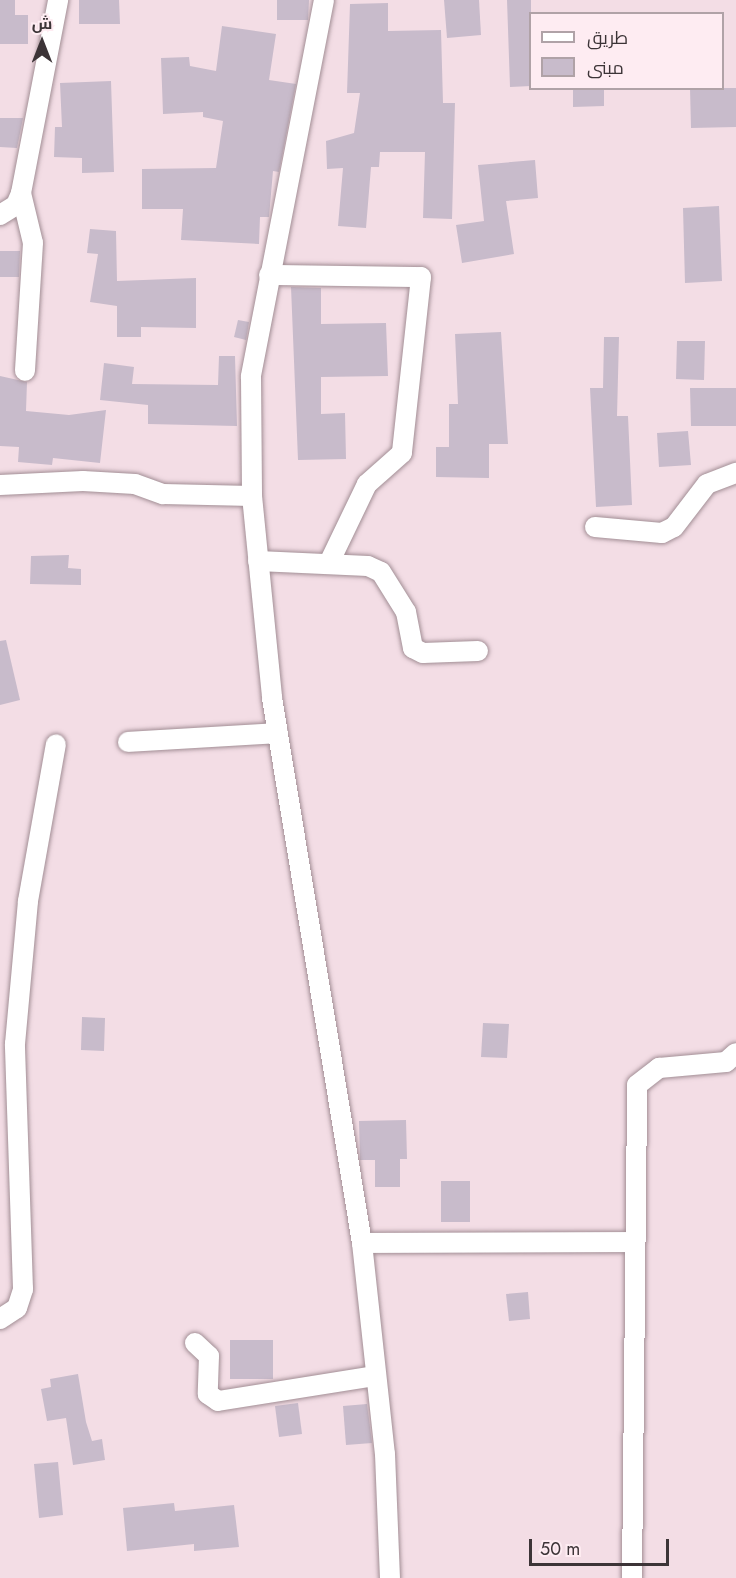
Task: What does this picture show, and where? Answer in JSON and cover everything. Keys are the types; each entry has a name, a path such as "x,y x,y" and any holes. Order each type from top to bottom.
{"street":[{"path":"0,215 16,205 21,193 58,0"},
{"path":"325,0 269,275 251,377 252,496 278,733 362,1243 374,1376 385,1454 390,1578"},
{"path":"21,193 33,243 24,371"},
{"path":"269,275 422,276 402,453 367,484 330,561"},
{"path":"595,527 662,533 674,527 707,484 736,473"},
{"path":"0,485 93,482 135,484 163,494 252,496"},
{"path":"258,561 330,561 381,572 406,612 417,651 478,651"},
{"path":"128,742 278,733"},
{"path":"0,1318 17,1308 23,1289 15,1044 28,901 56,744"},
{"path":"632,1578 632,1242 638,1085 659,1068 726,1062 736,1053"},
{"path":"362,1243 632,1242"},
{"path":"195,1343 209,1356 208,1394 218,1401 374,1376"}],"building":[{"path":"0,0 15,0 15,15 28,15 28,44 0,44"},
{"path":"79,0 119,0 120,24 79,24"},
{"path":"277,0 309,0 308,20 277,20"},
{"path":"444,0 479,0 481,35 447,38"},
{"path":"507,0 531,0 529,86 510,87"},
{"path":"388,3 388,31 441,30 443,103 455,103 452,219 423,218 425,152 380,152 379,167 371,167 366,228 338,226 343,168 327,169 326,141 354,133 360,93 347,93 350,4"},
{"path":"222,26 276,34 269,80 296,84 279,172 273,171 269,217 260,217 259,244 181,240 183,209 142,209 142,169 216,168 223,121 203,117 203,112 163,114 161,58 189,57 190,66 216,71"},
{"path":"111,81 114,172 82,173 82,158 54,157 55,127 62,127 60,83"},
{"path":"736,88 736,127 691,128 690,90"},
{"path":"573,90 604,90 604,106 573,107"},
{"path":"0,118 23,118 17,148 0,147"},
{"path":"535,160 538,198 506,201 514,254 462,263 456,225 484,221 478,165"},
{"path":"719,206 722,281 685,283 683,208"},
{"path":"90,229 116,231 117,281 196,278 196,328 141,327 141,337 117,337 117,306 90,302 98,254 87,253"},
{"path":"0,251 20,251 19,277 0,277"},
{"path":"291,287 321,288 321,324 386,323 388,376 321,377 321,414 345,413 346,459 298,460"},
{"path":"238,320 249,322 246,340 234,337"},
{"path":"501,332 508,444 489,444 489,478 436,477 436,447 449,447 449,404 458,404 455,334"},
{"path":"604,337 619,337 617,416 628,416 632,505 596,507 590,388 603,388"},
{"path":"677,341 705,341 704,380 676,379"},
{"path":"219,356 235,356 237,426 148,424 148,405 100,400 104,363 134,367 132,384 218,385"},
{"path":"0,376 27,382 26,411 69,415 106,410 100,463 53,458 52,465 18,462 19,447 0,446"},
{"path":"690,388 736,388 736,426 691,426"},
{"path":"688,431 691,465 659,467 657,433"},
{"path":"69,555 68,568 81,569 81,585 30,584 31,556"},
{"path":"6,640 20,700 0,705 0,641"},
{"path":"82,1017 105,1018 104,1051 81,1050"},
{"path":"483,1023 509,1024 507,1058 481,1057"},
{"path":"406,1120 407,1159 400,1159 400,1187 375,1187 375,1160 360,1160 359,1121"},
{"path":"441,1181 470,1181 470,1222 441,1222"},
{"path":"528,1292 530,1319 509,1321 506,1294"},
{"path":"230,1340 273,1340 273,1379 230,1379"},
{"path":"78,1374 86,1422 92,1441 102,1439 105,1460 73,1465 66,1418 47,1421 41,1389 51,1387 50,1379"},
{"path":"298,1403 302,1434 279,1437 275,1406"},
{"path":"367,1404 372,1443 346,1445 343,1406"},
{"path":"58,1462 63,1515 39,1518 34,1464"},
{"path":"174,1503 175,1511 234,1505 239,1547 194,1551 194,1544 127,1551 123,1508"}]}
